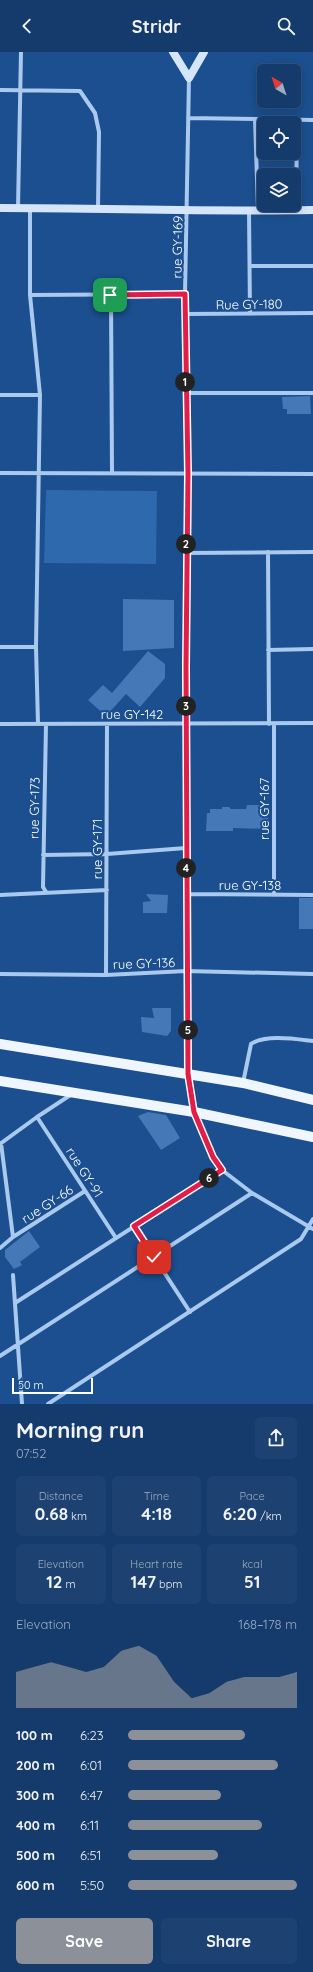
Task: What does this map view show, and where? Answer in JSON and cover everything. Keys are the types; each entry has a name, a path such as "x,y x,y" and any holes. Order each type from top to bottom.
{"main road":[{"path":"0,1044 243,1083 313,1100"},
{"path":"0,1080 194,1112 313,1137"}],"street":[{"path":"18,208 21,52"},
{"path":"173,52 189,78 204,52"},
{"name":"rue GY-169","path":"189,78 188,209 185,294 185,393 188,474 186,553 186,971 188,1074 194,1112 213,1157 222,1170"},
{"path":"0,90 80,91 95,113 99,132 98,208"},
{"path":"188,118 255,118 257,180"},
{"path":"301,120 313,120"},
{"path":"0,208 257,211"},
{"path":"30,208 30,295 40,395 40,473 36,647 38,724"},
{"path":"301,210 313,210"},
{"path":"249,211 250,314"},
{"path":"250,266 313,266"},
{"path":"30,295 185,294"},
{"path":"110,295 112,473"},
{"name":"Rue GY-180","path":"186,314 313,313"},
{"path":"185,393 313,393"},
{"path":"0,395 40,395"},
{"path":"0,473 313,474"},
{"path":"268,552 269,724"},
{"path":"186,553 313,552"},
{"path":"0,647 36,647"},
{"path":"268,650 313,649"},
{"name":"rue GY-142","path":"0,724 313,724"},
{"name":"rue GY-173","path":"46,724 43,855 43,887 46,892"},
{"name":"rue GY-171","path":"106,975 107,724"},
{"name":"rue GY-167","path":"274,724 274,895"},
{"path":"43,855 107,854 186,848"},
{"path":"0,894 46,892 49,894 107,890"},
{"name":"rue GY-138","path":"186,894 313,895"},
{"name":"rue GY-136","path":"0,974 106,975 186,971 313,974"},
{"path":"243,1083 251,1044 254,1042 259,1040 291,1038 313,1041"},
{"path":"13,1237 1,1144 37,1117 75,1092"},
{"name":"rue GY-91","path":"37,1117 116,1238"},
{"path":"15,1303 222,1170 252,1193 311,1227"},
{"name":"rue GY-66","path":"0,1248 13,1237 85,1191"},
{"path":"0,1356 252,1193"},
{"path":"48,1404 301,1239 311,1227 313,1219"},
{"path":"134,1226 190,1312"},
{"path":"13,1275 22,1404"}],"shaded area":[{"path":"46,490 157,491 156,564 44,563"}],"building":[{"path":"310,396 311,414 287,414 287,409 283,409 282,397"},
{"path":"123,599 174,600 174,648 123,651"},
{"path":"148,651 165,664 165,678 140,707 126,694 106,716 88,700 103,685 112,693"},
{"path":"247,805 264,805 264,817 268,818 268,829 233,828 233,831 206,831 207,813 210,813 210,809 222,809 222,807 229,807 231,809 246,809"},
{"path":"146,894 168,895 167,913 143,913 143,902 151,901"},
{"path":"299,898 313,898 313,929 299,929"},
{"path":"152,1008 171,1008 171,1031 167,1036 142,1032 141,1017 154,1018"},
{"path":"148,1112 166,1115 180,1138 161,1150 138,1116"},
{"path":"29,1231 40,1247 20,1262 22,1265 14,1269 5,1257 5,1250"}],"route":[{"path":"110,295 185,294 185,393 188,474 186,553 186,971 188,1074 194,1112 207,1145 222,1170 134,1226 154,1257"}]}
